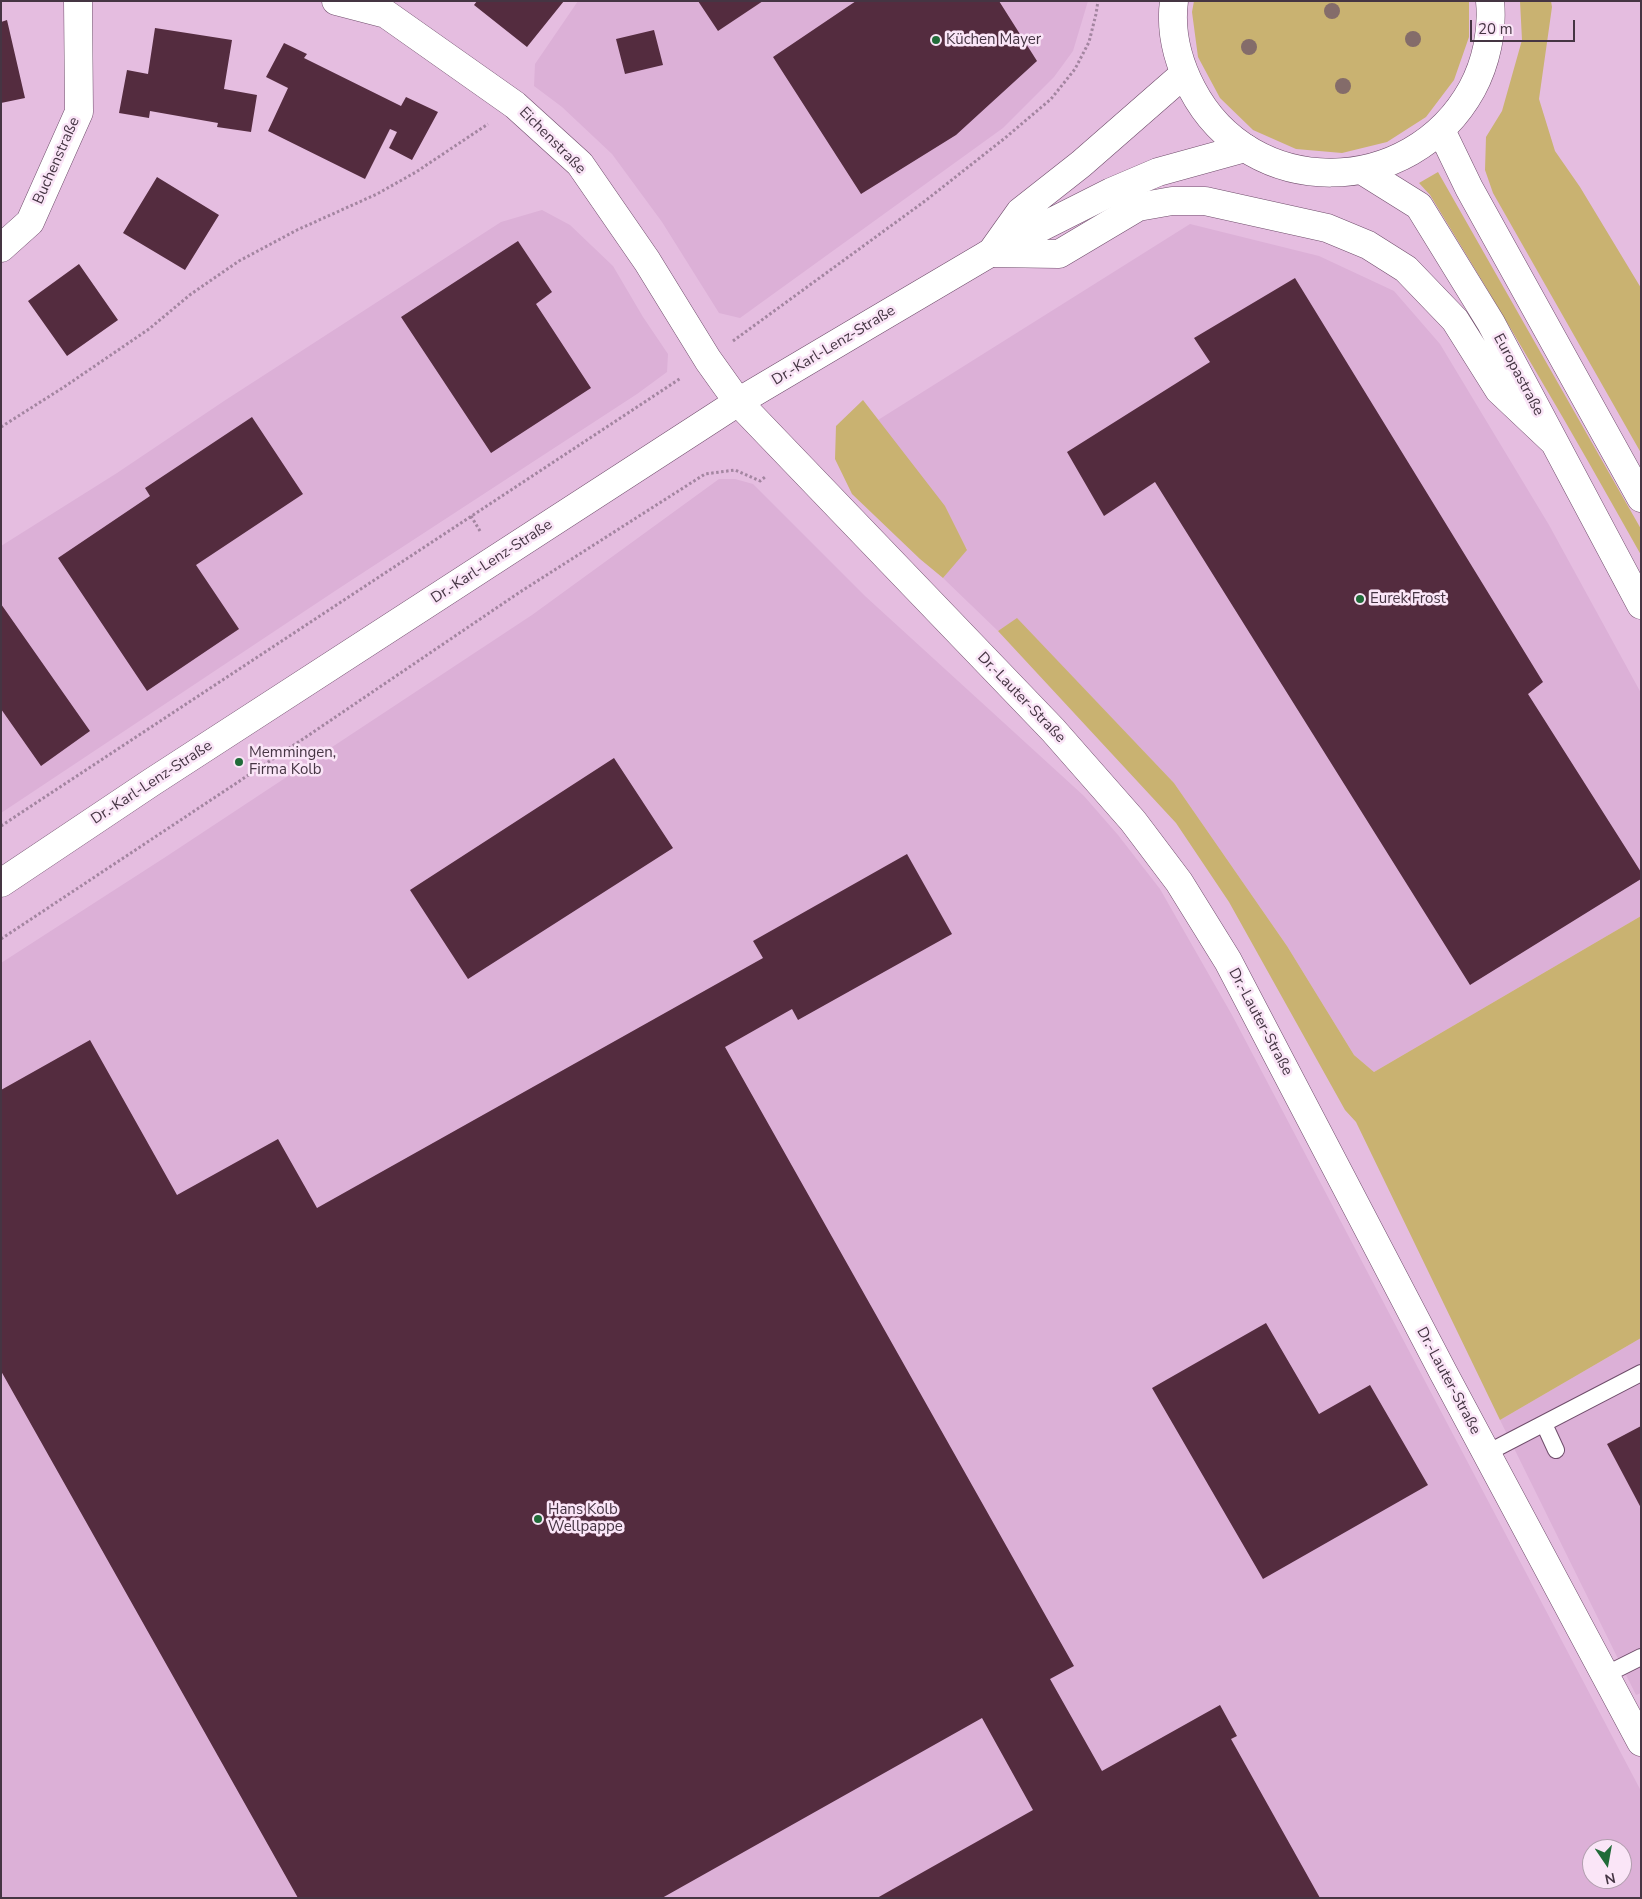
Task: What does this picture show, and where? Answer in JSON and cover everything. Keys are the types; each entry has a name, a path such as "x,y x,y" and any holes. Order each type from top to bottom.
{"street":[{"name":"Buchenstraße","path":"1,248 30,222 80,112 78,1"},
{"name":"Eichenstraße","path":"336,1 386,14 515,105 580,164 647,261 708,360 738,402"},
{"path":"1174,1 1175,43 1184,74 1199,102 1220,127 1245,148 1272,162 1302,171 1332,174 1363,171 1405,156 1441,130 1463,105 1478,76 1488,44 1490,1"},
{"name":"Dr.-Karl-Lenz-Straße","path":"990,254 1020,212 1081,164 1184,74"},
{"path":"1441,130 1469,188 1641,498"},
{"name":"Dr.-Karl-Lenz-Straße","path":"1,883 160,777 738,402 990,254 1111,192 1158,172 1245,148"},
{"name":"Europastraße","path":"1363,171 1419,206 1491,323 1641,605"},
{"path":"990,254 1059,254 1138,207 1172,201 1205,201 1327,228 1368,244 1406,269 1455,320 1499,390 1553,441"},
{"name":"Dr.-Lauter-Straße","path":"738,402 1053,730 1133,821 1179,882 1228,961 1641,1742"}],"lane":[{"path":"1487,1453 1641,1373"},
{"path":"1544,1424 1556,1450"},
{"path":"1605,1675 1641,1657"}],"path":[{"path":"1,826 708,360 925,200 1006,138 1051,99 1075,69 1089,42 1098,1"},
{"path":"1,427 149,329 190,294 240,260 297,230 376,194 416,172 515,105"},
{"path":"1,939 314,732 520,592 705,474 735,470 760,481 792,459"}],"shaded area":[{"path":"578,1 1088,1 1073,51 1054,77 1003,128 740,318 719,313 662,222 612,154 562,107 534,86 535,64"},
{"path":"1194,1 1469,1 1469,37 1454,80 1426,117 1387,142 1342,153 1296,149 1253,130 1220,98 1198,57 1192,12"},
{"path":"1520,1 1551,1 1552,7 1539,99 1555,151 1580,187 1641,288 1641,453 1493,193 1485,170 1486,137 1502,111 1522,40"},
{"path":"1438,172 1641,529 1641,555 1511,329 1430,195 1419,183"},
{"path":"542,210 570,225 613,266 643,317 668,354 667,372 637,394 338,589 1,813 1,546 117,473 224,401 501,222"},
{"path":"1190,224 1319,256 1394,291 1440,344 1549,525 1641,693 1641,916 1374,1072 1354,1055 1287,946 1174,783 1017,619 998,631 943,578 967,549 878,420"},
{"path":"863,400 945,506 967,550 943,578 920,559 852,494 835,459 836,426"},
{"path":"719,479 735,479 753,484 865,596 1084,796 1118,835 1160,889 1232,1015 1641,1791 1641,1898 1,1898 1,963 164,858 532,615"},
{"path":"1017,618 1174,783 1287,946 1354,1055 1374,1072 1641,916 1641,1338 1500,1420 1356,1122 1345,1110 1229,902 1176,823 998,631"},
{"path":"1641,1338 1641,1693 1636,1695 1500,1420"}],"building":[{"path":"477,1 564,1 527,47 474,5"},
{"path":"698,1 763,1 718,31"},
{"path":"856,1 999,1 1037,61 956,135 861,194 773,57"},
{"path":"7,20 25,98 1,103 1,22"},
{"path":"155,28 232,40 224,89 257,95 251,132 217,127 218,123 150,111 149,118 119,113 127,70 148,74"},
{"path":"654,30 663,65 625,74 616,39"},
{"path":"284,43 307,54 304,58 401,106 406,97 438,112 412,160 389,148 397,132 390,129 365,179 268,131 288,88 266,77"},
{"path":"157,177 219,215 185,270 123,233"},
{"path":"518,241 552,292 536,304 591,388 491,453 401,317"},
{"path":"79,264 118,320 67,356 28,301"},
{"name":"Eurek Frost","path":"1295,278 1543,682 1528,694 1641,872 1641,879 1470,985 1155,482 1104,516 1067,452 1210,362 1194,338"},
{"path":"252,417 303,494 196,565 239,629 147,691 58,558 150,496 145,488"},
{"path":"1,604 90,731 41,766 1,709"},
{"path":"614,758 673,848 468,979 410,890"},
{"name":"Hans Kolb Wellpappe","path":"907,854 952,934 798,1020 792,1009 725,1047 1074,1666 1050,1679 1102,1771 1220,1705 1237,1736 1231,1739 1320,1898 877,1898 1033,1810 982,1718 662,1898 298,1898 1,1371 1,1090 90,1040 177,1195 278,1139 317,1208 763,958 753,941"},
{"path":"1266,1323 1319,1414 1370,1385 1428,1485 1263,1579 1152,1388"},
{"path":"1641,1426 1641,1508 1607,1444"}],"place":[{"name":"Küchen Mayer","path":"936,40"},
{"name":"Eurek Frost","path":"1360,599"},
{"name":"Memmingen, Firma Kolb","path":"239,762"},
{"name":"Hans Kolb Wellpappe","path":"538,1519"}]}
